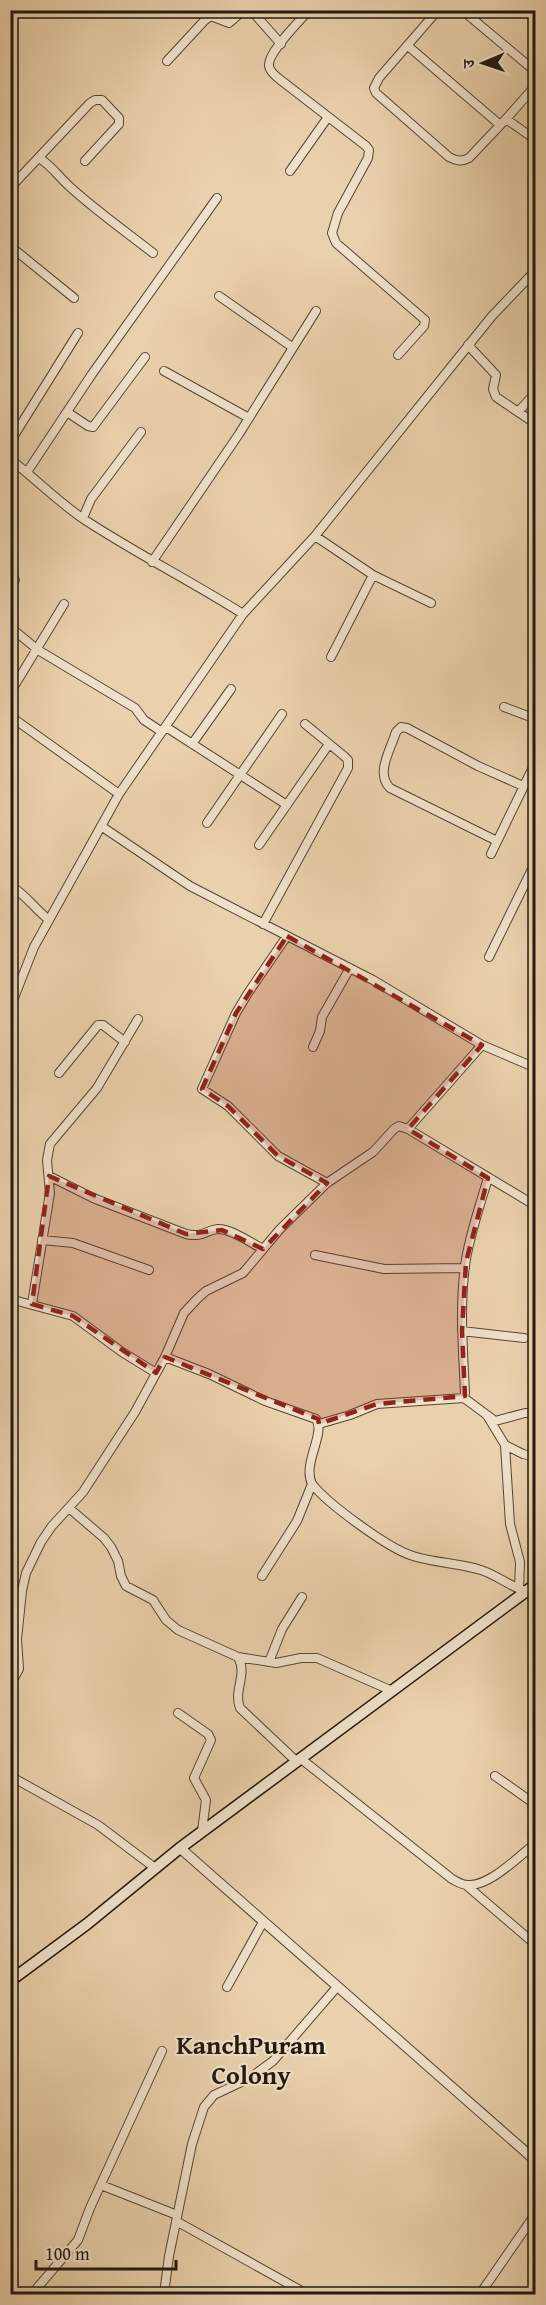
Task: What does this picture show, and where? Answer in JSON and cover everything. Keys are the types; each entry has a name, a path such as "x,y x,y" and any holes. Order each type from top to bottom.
{"main road":[{"path":"10,1981 87,1924 202,1831 536,1584"}],"street":[{"path":"167,61 211,16 229,23 244,10"},
{"path":"251,10 281,44"},
{"path":"309,10 270,58 269,64 271,71 369,150 368,158 333,226 334,238 425,320 424,326 398,355"},
{"path":"438,10 379,78 374,88 380,98 456,161 469,158 536,85"},
{"path":"462,10 536,72"},
{"path":"408,46 502,122 536,140"},
{"path":"10,188 90,103 102,100 119,118 119,124 85,161"},
{"path":"290,171 328,117"},
{"path":"39,158 52,166 62,180 76,192 153,253"},
{"path":"27,472 217,198"},
{"path":"10,246 74,298"},
{"path":"10,1008 34,947 119,794 243,614 315,536 492,316 536,270"},
{"path":"219,296 292,347"},
{"path":"152,561 249,418 316,310"},
{"path":"10,442 78,333"},
{"path":"468,345 496,375 493,389 496,397 536,424"},
{"path":"67,412 93,427 145,357"},
{"path":"164,371 249,418"},
{"path":"518,412 536,392"},
{"path":"83,519 91,499 141,432"},
{"path":"10,459 83,519 243,614"},
{"path":"315,536 373,575 431,603"},
{"path":"331,657 373,575"},
{"path":"10,588 15,580"},
{"path":"10,693 64,604"},
{"path":"10,627 38,650 135,708 144,720 192,744 287,805"},
{"path":"192,744 231,689"},
{"path":"504,707 536,718"},
{"path":"207,823 282,714"},
{"path":"10,716 119,794"},
{"path":"263,924 348,768 348,760 305,724"},
{"path":"497,841 390,788 384,782 382,772 396,732 401,727 407,728 478,766 523,786"},
{"path":"259,845 329,744"},
{"path":"490,854 536,761"},
{"path":"101,826 190,886 350,968 482,1045 536,1068"},
{"path":"489,957 536,861"},
{"path":"10,885 24,894 49,920"},
{"path":"287,936 248,993 229,1027 202,1089 228,1106 278,1156 327,1183"},
{"path":"313,1047 322,1017 350,968"},
{"path":"32,1304 49,1200 47,1160 50,1144 97,1088 138,1020"},
{"path":"59,1073 98,1025 103,1025 125,1042"},
{"path":"408,1129 482,1045"},
{"path":"10,1685 19,1669 16,1639 21,1591 26,1573 45,1534 89,1484 135,1412 190,1305 206,1291 243,1273 327,1183 373,1152 397,1127 402,1126 408,1129 536,1206"},
{"path":"49,1176 93,1198 186,1234 202,1236 219,1229 230,1232 263,1249"},
{"path":"464,1398 462,1331 465,1268 470,1237 488,1178"},
{"path":"42,1240 79,1245 149,1270"},
{"path":"315,1255 384,1269 465,1268"},
{"path":"10,1299 73,1316 122,1352 156,1373"},
{"path":"462,1331 524,1338"},
{"path":"165,1357 265,1401 314,1418 319,1424"},
{"path":"319,1424 340,1419 377,1404 464,1398 495,1421 525,1413 536,1413"},
{"path":"488,1417 505,1445 510,1524 526,1592"},
{"path":"262,1576 297,1521 312,1484 309,1468 319,1424"},
{"path":"505,1445 523,1454 536,1456"},
{"path":"312,1484 371,1533 397,1550 417,1557 480,1570 526,1592"},
{"path":"69,1508 111,1546 126,1586 153,1600 166,1620 178,1630 238,1657 269,1662 317,1658 390,1690"},
{"path":"269,1662 282,1629 302,1597"},
{"path":"238,1657 243,1670 237,1696 240,1708 298,1760 452,1879 466,1885 536,1945"},
{"path":"178,1713 210,1737 210,1744 194,1778 206,1800 202,1831"},
{"path":"10,1776 98,1825 155,1868"},
{"path":"495,1776 536,1805"},
{"path":"466,1885 479,1883 494,1876 536,1843"},
{"path":"180,1848 536,2161"},
{"path":"227,1987 263,1922"},
{"path":"164,2295 169,2256 197,2124 208,2100 250,2078 273,2061 337,1987"},
{"path":"32,2295 78,2240 100,2185 162,2050"},
{"path":"100,2185 177,2218 307,2295"},
{"path":"480,2295 536,2213"}],"highlighted area":[{"path":"287,936 482,1045 408,1129 488,1178 466,1262 462,1331 465,1396 377,1404 319,1424 318,1419 165,1357 156,1373 73,1316 32,1304 49,1176 186,1234 222,1230 263,1249 327,1183 278,1156 228,1106 202,1089 236,1013"}],"district":[{"name":"KanchPuram Colony","path":"251,2060"}]}
